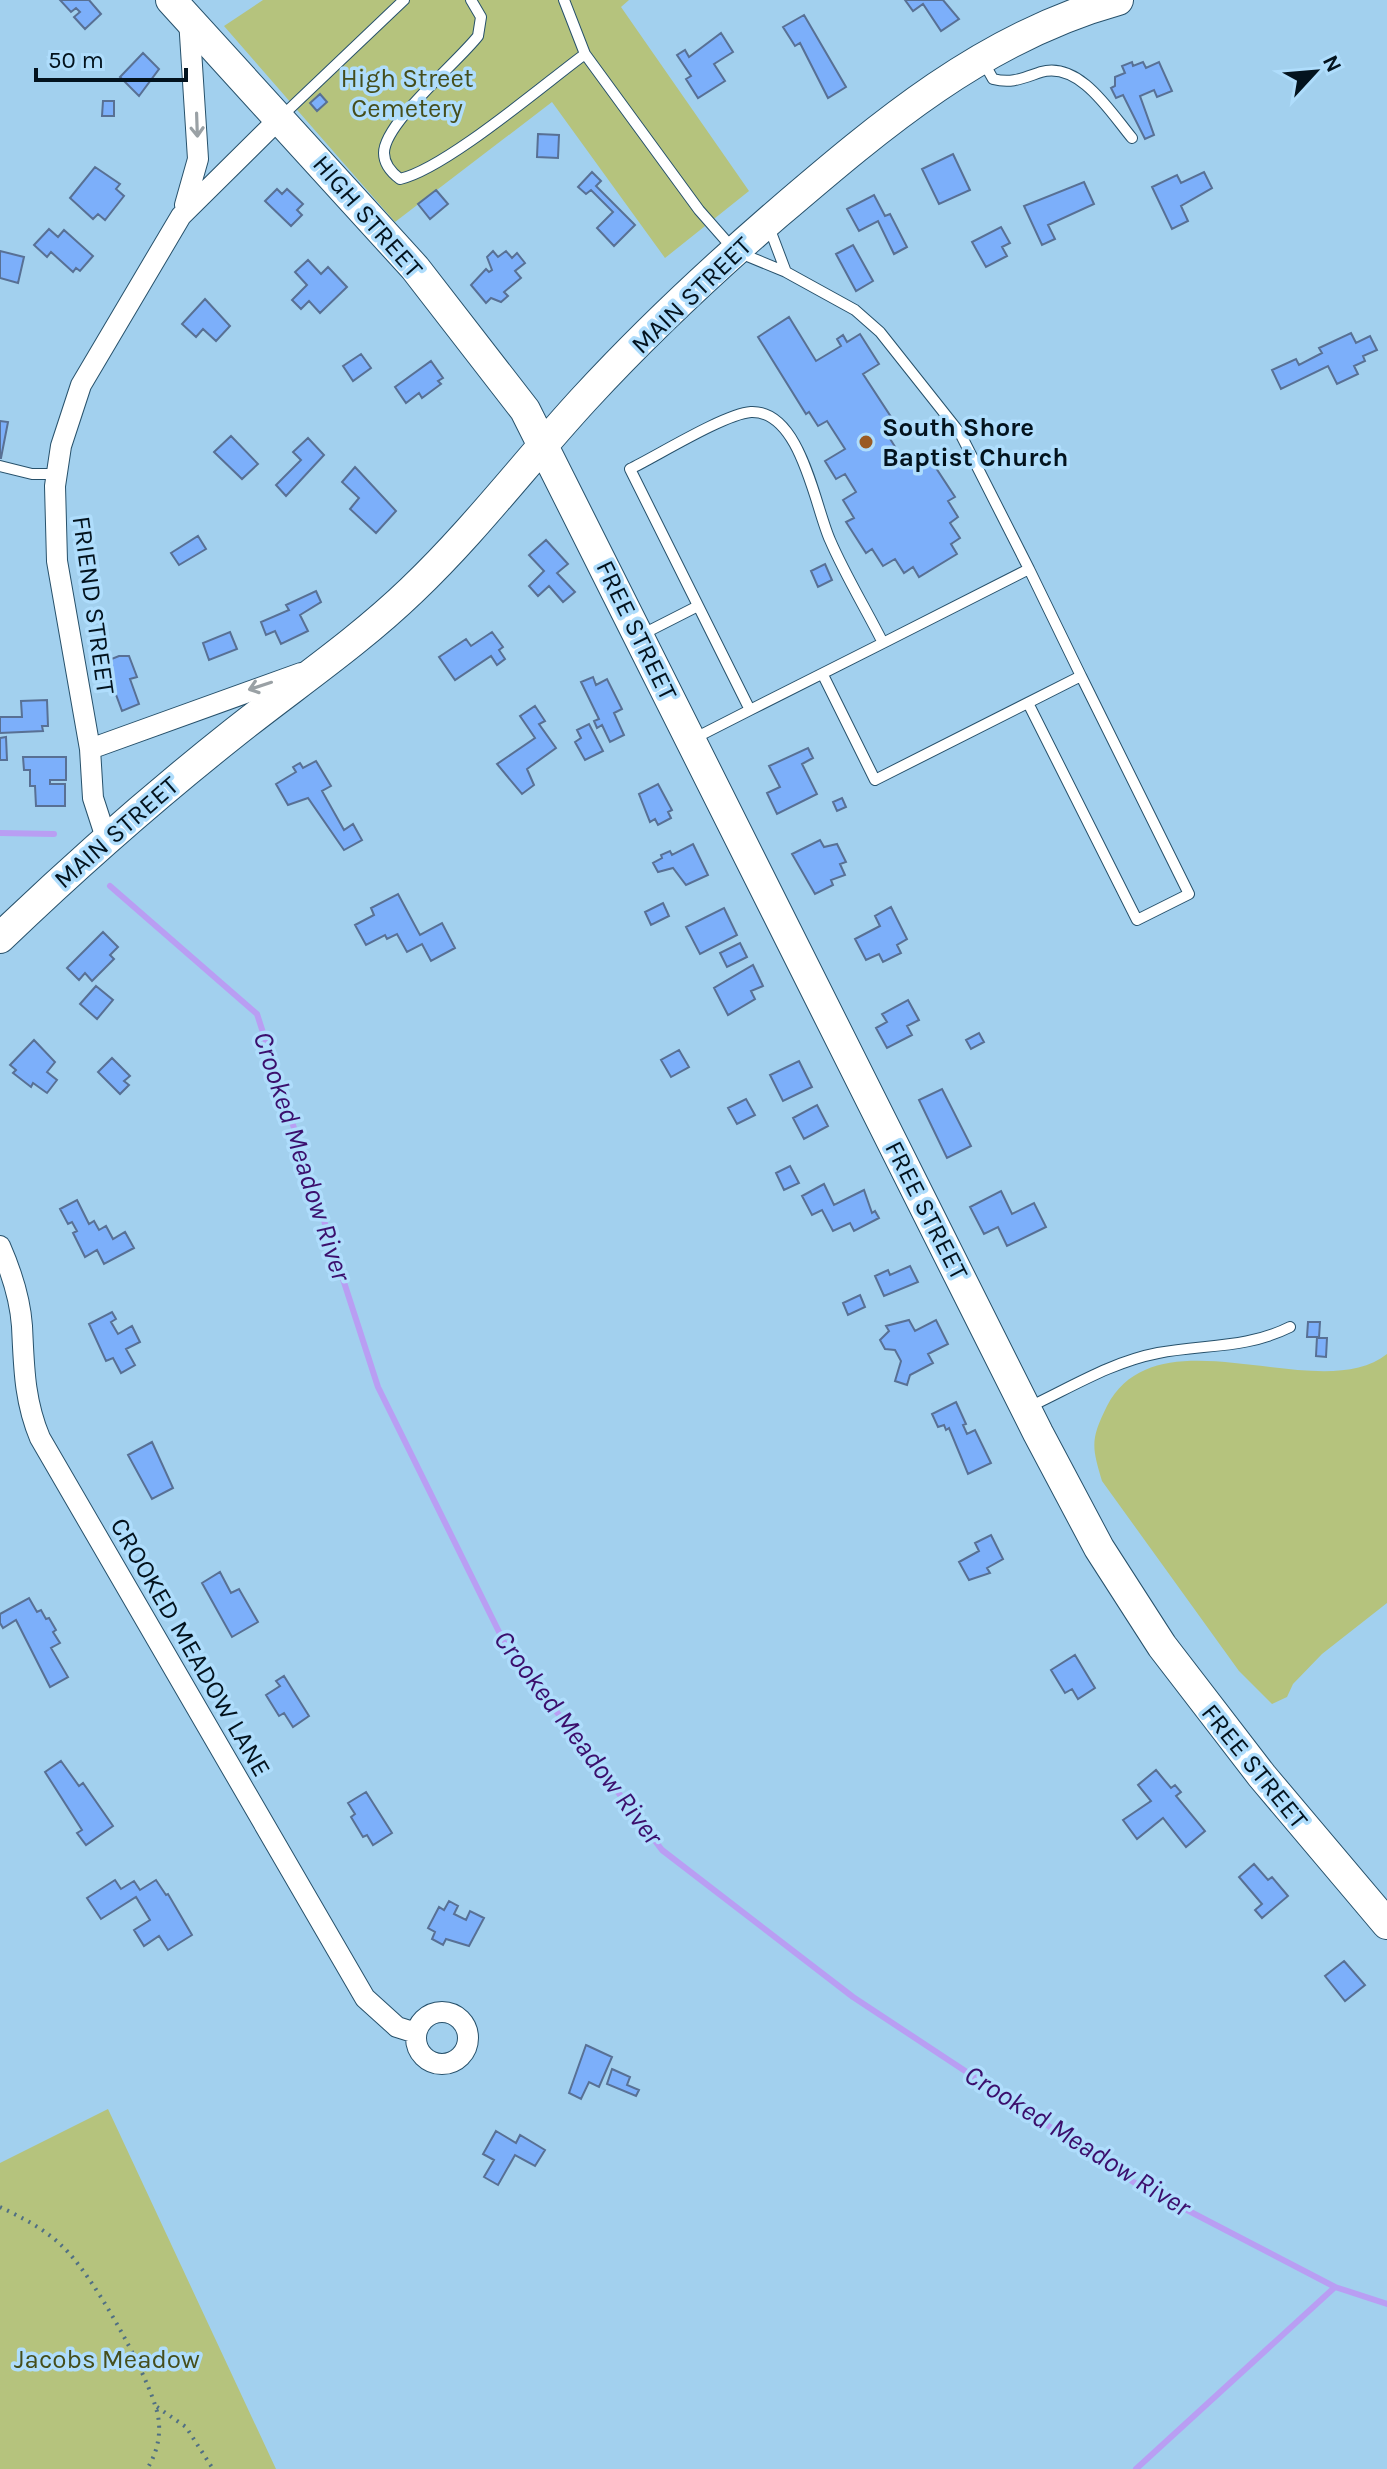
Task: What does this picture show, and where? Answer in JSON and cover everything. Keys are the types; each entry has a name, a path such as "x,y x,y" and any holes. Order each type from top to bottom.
{"main road":[{"name":"MAIN STREET","path":"0,938 106,838 412,591 513,486 588,395 662,318 768,221 887,121 981,58 1048,23 1118,0"},
{"name":"HIGH STREET","path":"180,10 415,268 525,410 544,447"},
{"name":"FREE STREET","path":"544,447 1026,1409 1099,1548 1162,1646 1262,1776 1387,1924"}],"street":[{"name":"FRIEND STREET","path":"106,838 93,798 90,749 57,561 54,519 57,474 61,446 81,385 181,216 198,159 180,10"},
{"name":"FRIEND STREET","path":"181,216 280,118"},
{"name":"MAIN STREET","path":"90,749 224,698 322,666"},
{"path":"201,709 214,710 236,731"},
{"name":"CROOKED MEADOW LANE","path":"0,1246 16,1293 24,1383 29,1411 40,1438 365,1998 397,2027 416,2033"}],"lane":[{"path":"280,118 404,0"},
{"path":"471,0 481,17 478,36 396,125 385,144 387,164 400,179 439,161 585,54"},
{"path":"564,0 585,54 699,210 735,251 786,272 855,310 880,332 960,433 1189,894 1137,920 1028,703"},
{"path":"981,58 993,79 1009,83 1045,71 1065,72 1089,87 1132,138"},
{"path":"768,221 775,250 786,272"},
{"path":"750,710 630,469 737,415 762,413 774,418 785,429 814,486 829,539 883,643"},
{"path":"0,466 32,474 57,474"},
{"path":"692,740 1029,569"},
{"path":"640,636 698,606"},
{"path":"823,675 875,780 1081,676"},
{"path":"1026,1409 1124,1361 1160,1352 1239,1346 1290,1327"}],"path":[{"path":"0,2207 63,2246 97,2292 156,2406 159,2439 156,2455 147,2469"},
{"path":"156,2406 186,2427 213,2469"}],"green space":[{"name":"High Street Cemetery","path":"263,0 629,0 621,7 749,191 665,258 552,102 395,222 224,26"},
{"path":"1387,1354 1387,1603 1322,1654 1293,1684 1287,1697 1272,1704 1239,1671 1102,1481 1095,1436 1107,1406 1131,1378 1163,1364 1200,1361 1322,1371 1358,1368"},
{"name":"Jacobs Meadow","path":"108,2109 276,2469 0,2469 0,2163"}],"building":[{"path":"60,0 89,0 101,14 85,29 74,17 80,12 76,8 71,12"},
{"path":"905,0 943,0 959,19 941,31 923,4 913,11"},
{"path":"804,15 846,87 828,98 800,43 795,46 783,27"},
{"path":"721,33 733,52 714,64 725,81 698,98 686,79 691,76 677,55 685,50 689,57"},
{"path":"143,53 159,69 139,96 120,77"},
{"path":"1132,62 1133,66 1143,62 1146,68 1159,62 1172,91 1157,97 1154,90 1140,96 1154,135 1145,139 1123,95 1116,98 1111,88 1115,86 1115,77 1125,73 1122,66"},
{"path":"320,94 327,102 317,111 310,103"},
{"path":"103,101 114,101 114,116 102,116"},
{"path":"538,134 559,135 558,158 537,157"},
{"path":"953,154 970,190 939,204 922,169"},
{"path":"95,167 120,184 116,189 124,196 105,220 98,214 93,219 70,198"},
{"path":"592,172 601,181 596,186 635,225 614,246 597,228 613,212 591,190 586,194 578,187"},
{"path":"1204,172 1212,188 1181,206 1188,221 1172,229 1152,187 1177,175 1181,183"},
{"path":"1084,182 1094,204 1048,225 1055,239 1042,245 1024,206"},
{"path":"277,189 282,194 287,189 303,204 297,210 302,215 291,226 265,201"},
{"path":"436,190 448,204 430,219 418,204"},
{"path":"874,195 885,216 890,214 907,247 894,254 878,221 859,231 847,209"},
{"path":"1001,227 1010,243 1002,247 1007,256 986,267 972,242"},
{"path":"49,229 58,237 64,230 93,256 80,271 76,268 73,272 51,252 47,257 34,245"},
{"path":"853,245 873,281 856,291 836,254"},
{"path":"0,251 24,257 18,283 0,278"},
{"path":"493,251 498,257 506,251 512,258 517,253 525,263 515,271 521,278 504,292 508,296 501,302 491,298 486,303 471,285 486,269 489,272 492,270 487,257"},
{"path":"308,260 321,274 328,267 347,287 320,313 309,301 301,309 292,300 307,285 295,272"},
{"path":"205,299 230,326 216,341 203,329 196,337 182,324"},
{"name":"South Shore Baptist Church","path":"789,317 816,361 841,346 837,339 843,335 847,342 860,334 879,364 863,374 895,423 888,427 891,432 887,434 904,461 916,453 925,467 932,462 955,497 948,501 958,517 950,523 960,538 951,544 957,554 919,577 913,567 904,573 895,559 883,566 872,549 866,553 846,522 854,518 843,500 856,492 845,474 836,479 825,461 845,449 827,421 818,426 809,412 806,414 758,337"},
{"path":"1351,333 1356,343 1370,336 1377,350 1363,356 1365,361 1354,366 1358,374 1337,384 1328,366 1281,389 1272,370 1296,359 1299,365 1322,353 1319,348"},
{"path":"361,354 371,368 353,381 343,366"},
{"path":"431,361 443,378 438,381 441,384 422,398 419,393 406,403 395,387"},
{"path":"0,421 8,422 1,458 0,458"},
{"path":"231,436 258,464 242,479 214,452"},
{"path":"308,438 324,455 286,496 276,485 301,460 293,452"},
{"path":"355,467 396,511 376,533 350,509 359,498 342,482"},
{"path":"198,536 206,549 179,565 171,553"},
{"path":"546,540 568,564 557,573 575,592 563,602 549,586 538,596 529,586 544,571 529,555"},
{"path":"825,564 832,580 818,587 811,571"},
{"path":"316,591 321,602 300,615 308,631 281,644 275,631 266,635 261,622 289,610 286,605"},
{"path":"230,632 237,649 209,660 203,643"},
{"path":"492,632 503,647 499,650 505,659 497,665 491,656 455,680 439,657 466,639 471,646"},
{"path":"129,656 137,677 130,679 139,704 122,711 104,662"},
{"path":"593,677 596,685 607,679 622,709 614,713 624,735 610,742 602,725 597,728 594,721 599,719 581,682"},
{"path":"47,700 48,726 42,726 43,731 0,733 0,717 22,717 21,701"},
{"path":"535,706 545,721 539,724 556,748 527,769 534,785 522,794 497,764 535,738 520,716"},
{"path":"589,724 603,751 585,760 575,742 581,738 577,730"},
{"path":"6,737 7,760 0,760 0,738"},
{"path":"808,748 813,758 802,764 817,794 777,814 767,793 780,787 769,766"},
{"path":"23,757 66,757 66,780 50,780 50,784 65,784 65,806 36,806 35,786 30,786 30,770 24,770"},
{"path":"316,761 331,786 322,791 344,830 353,824 362,840 344,850 308,798 288,805 276,784 296,772 293,767 300,763 303,768"},
{"path":"658,784 672,810 668,812 671,818 658,825 655,819 650,822 639,794"},
{"path":"842,798 846,807 837,811 833,802"},
{"path":"820,840 824,847 837,844 846,862 840,864 845,875 831,880 833,885 815,894 792,854"},
{"path":"693,844 708,875 686,885 673,868 658,872 653,863 662,858 661,855 670,851 672,855"},
{"path":"398,894 420,935 442,923 455,948 431,961 422,944 407,952 397,934 387,939 385,935 366,945 355,925 374,915 371,908"},
{"path":"663,903 669,916 651,925 645,912"},
{"path":"891,907 907,939 897,945 901,953 883,962 879,954 866,960 855,939 880,926 875,916"},
{"path":"724,908 737,935 700,954 686,927"},
{"path":"103,932 118,947 110,955 114,959 92,981 85,973 79,980 67,968"},
{"path":"740,943 747,957 727,967 720,953"},
{"path":"753,965 763,986 751,991 755,999 728,1015 714,988"},
{"path":"96,986 113,1000 97,1019 80,1004"},
{"path":"908,1000 919,1020 907,1026 912,1035 887,1048 876,1028 887,1022 882,1014"},
{"path":"979,1033 984,1042 971,1049 966,1040"},
{"path":"34,1040 55,1062 47,1072 57,1080 47,1093 33,1083 31,1087 13,1073 16,1070 10,1065"},
{"path":"679,1050 689,1067 671,1077 661,1060"},
{"path":"112,1058 130,1076 124,1081 129,1085 120,1094 98,1072"},
{"path":"799,1061 812,1087 783,1101 770,1075"},
{"path":"942,1089 971,1146 947,1158 919,1100"},
{"path":"746,1099 755,1115 737,1124 728,1108"},
{"path":"817,1105 828,1126 804,1139 793,1118"},
{"path":"790,1166 799,1183 784,1190 776,1173"},
{"path":"824,1184 834,1205 864,1190 872,1213 875,1211 879,1218 854,1231 850,1223 833,1231 822,1210 812,1215 802,1196"},
{"path":"1001,1191 1012,1214 1034,1203 1046,1227 1007,1246 998,1227 984,1234 970,1207"},
{"path":"77,1200 89,1224 94,1221 99,1230 106,1226 113,1239 125,1232 134,1248 104,1264 97,1250 85,1257 73,1233 77,1231 72,1222 68,1224 60,1209"},
{"path":"910,1266 918,1282 884,1296 875,1276 888,1270 890,1275"},
{"path":"860,1295 865,1307 848,1315 843,1303"},
{"path":"112,1312 116,1319 111,1322 118,1334 132,1326 140,1342 126,1349 135,1365 121,1373 113,1358 106,1361 89,1324"},
{"path":"909,1320 915,1331 936,1320 948,1344 928,1354 933,1363 910,1375 907,1385 895,1381 901,1361 895,1350 885,1349 880,1340 889,1331 886,1326"},
{"path":"1308,1322 1320,1322 1319,1338 1327,1338 1326,1357 1316,1356 1317,1337 1307,1337"},
{"path":"956,1402 967,1434 975,1430 991,1463 968,1474 949,1428 946,1430 944,1425 938,1427 932,1414"},
{"path":"152,1442 173,1488 152,1499 128,1455"},
{"path":"991,1535 1003,1559 987,1568 990,1573 969,1580 959,1562 979,1551 975,1543"},
{"path":"220,1572 231,1593 239,1589 258,1622 232,1637 202,1583"},
{"path":"29,1598 37,1612 41,1610 46,1619 49,1618 60,1643 51,1648 68,1677 50,1687 16,1620 3,1628 0,1623 0,1614"},
{"path":"1075,1655 1095,1688 1078,1699 1072,1689 1065,1693 1051,1670"},
{"path":"284,1676 309,1716 293,1727 284,1713 279,1716 266,1695 280,1686 276,1681"},
{"path":"61,1761 79,1786 83,1783 113,1826 86,1845 77,1833 82,1830 45,1772"},
{"path":"1156,1770 1171,1788 1175,1785 1181,1792 1176,1796 1205,1831 1186,1847 1163,1818 1137,1839 1123,1820 1151,1801 1138,1785"},
{"path":"366,1792 392,1833 373,1845 367,1835 363,1837 351,1817 355,1814 348,1803"},
{"path":"1254,1864 1268,1880 1272,1877 1288,1896 1262,1918 1255,1910 1262,1904 1239,1877"},
{"path":"115,1880 121,1889 134,1881 140,1890 156,1880 192,1935 168,1950 159,1936 144,1946 134,1930 150,1920 136,1897 101,1919 87,1898"},
{"path":"449,1901 458,1906 454,1914 466,1920 470,1911 484,1918 469,1946 446,1939 443,1945 432,1939 435,1932 428,1928 439,1907 444,1910"},
{"path":"1344,1961 1365,1985 1345,2001 1325,1976"},
{"path":"586,2045 612,2057 599,2087 589,2082 581,2099 569,2093"},
{"path":"612,2069 630,2077 627,2085 639,2090 636,2096 607,2084"},
{"path":"496,2131 516,2143 520,2135 545,2150 535,2166 515,2155 498,2185 484,2177 494,2160 483,2154"}],"waterway":[{"name":"Crooked Meadow River","path":"0,833 54,834"},
{"name":"Crooked Meadow River","path":"110,886 257,1014 378,1387 505,1644 662,1850 853,1997 1135,2183 1335,2287 1387,2304"},
{"path":"1136,2469 1335,2287"}],"place":[{"name":"South Shore Baptist Church","path":"866,442"}]}
